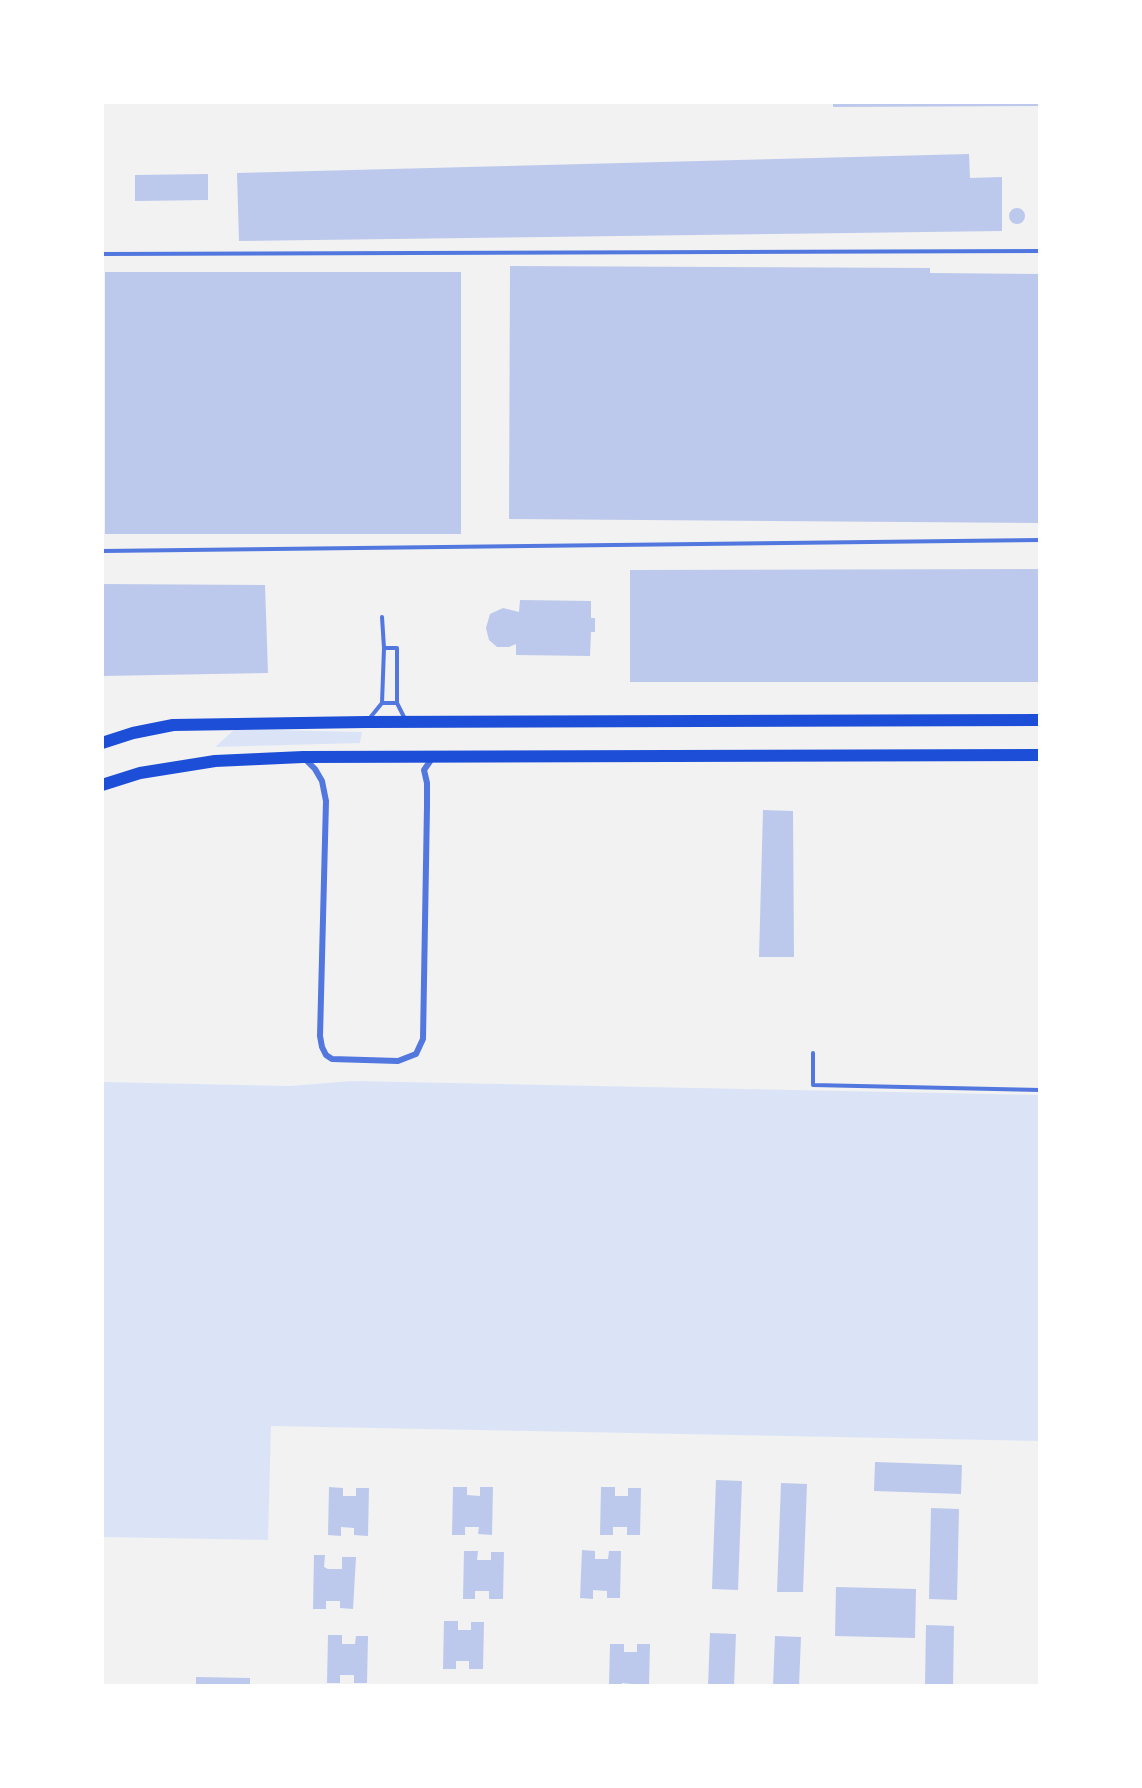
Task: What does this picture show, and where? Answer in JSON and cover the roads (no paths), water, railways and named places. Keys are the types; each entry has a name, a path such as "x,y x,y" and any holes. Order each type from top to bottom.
{"main road":[{"path":"102,742 173,725 366,722 1040,720"},
{"path":"102,785 140,773 215,761 303,757 1040,754"}],"street":[{"path":"303,757 315,769 322,781 326,801 320,1036 322,1047 326,1055 332,1059 398,1061 416,1054 423,1039 427,806 427,783 424,770 433,757"}],"lane":[{"path":"102,254 1040,251"},
{"path":"102,551 1040,540"},
{"path":"366,722 382,703 384,648 382,617"},
{"path":"384,648 397,648 397,703 408,722"},
{"path":"382,703 397,703"},
{"path":"813,1053 813,1085 1040,1090"}]}
